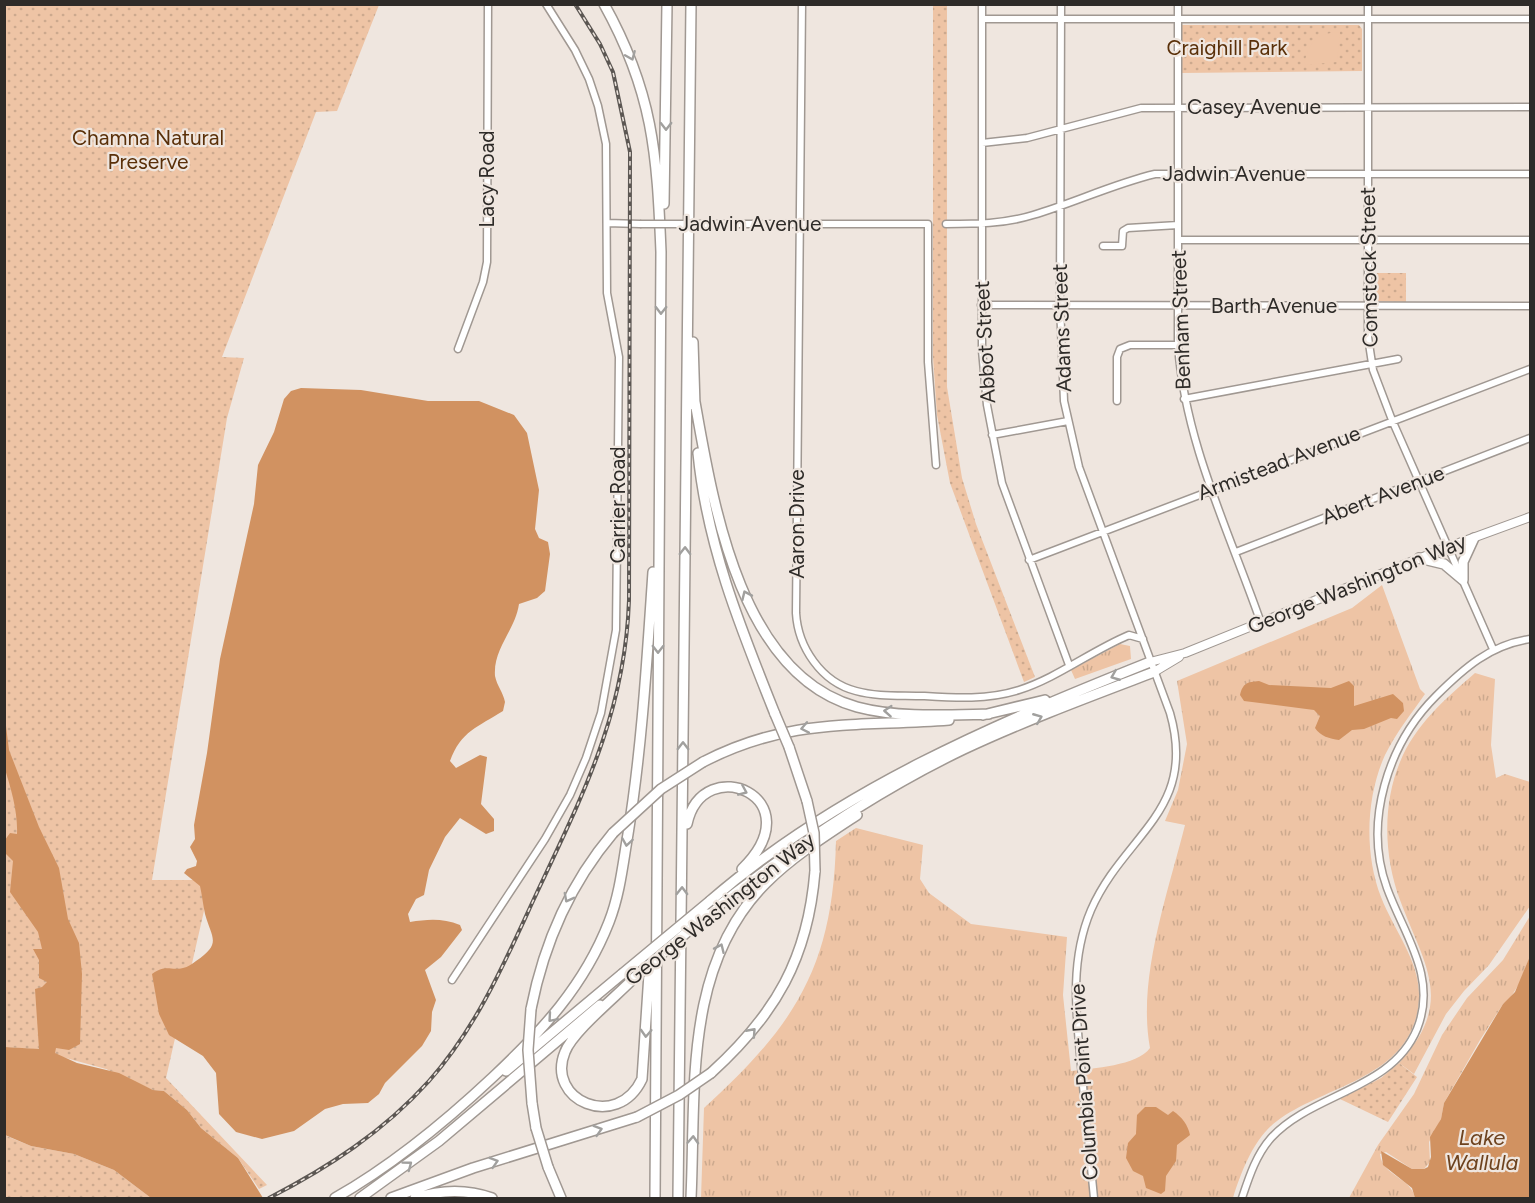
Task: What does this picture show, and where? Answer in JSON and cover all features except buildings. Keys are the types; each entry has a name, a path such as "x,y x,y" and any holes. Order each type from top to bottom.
{"highway":[{"path":"604,4 629,52 649,115 657,172 661,252 655,1198"},
{"path":"661,252 665,194 667,4"},
{"path":"678,1198 691,4"},
{"path":"391,1198 473,1168 637,1117 679,1095 711,1073 756,1028 787,981 806,935 815,871 814,833 807,801 789,747 722,573 702,483 695,402 688,234"},
{"path":"695,402 715,506 734,564 769,639 796,674 830,697 868,710 988,714"},
{"path":"335,1198 402,1155 455,1112 556,1014 582,977 614,908 630,820 642,725 659,486"},
{"path":"1462,580 1463,562 1474,537"},
{"path":"1419,558 1444,564 1462,580"},
{"name":"George Washington Way","path":"455,1112 711,900 798,835 873,788 964,740 1150,662"},
{"name":"George Washington Way","path":"360,1198 439,1142 708,914 785,854 906,779 966,748 1154,672"},
{"path":"561,1198 548,1167 536,1128 532,1103 528,1050 531,1009 541,963 560,915 583,873 613,833 661,789 703,762 749,742 815,726 934,721 988,714 1080,690"},
{"path":"691,1198 700,1014 707,982 726,936 748,904 779,870 906,779"},
{"path":"682,868 686,826 698,798 711,790 725,787 740,788 756,798 766,814 764,842 756,855 711,900"},
{"path":"635,977 565,1051 563,1078 571,1092 588,1105 605,1107 619,1104 632,1095 642,1079 657,870"},
{"path":"415,1198 443,1191 466,1192 492,1198"}],"main road":[{"name":"George Washington Way","path":"1150,662 1185,653 1419,558 1530,517"},
{"name":"George Washington Way","path":"1154,672 1185,653"}],"street":[{"name":"Lacy Road","path":"458,349 483,282 487,262 488,4"},
{"name":"Carrier Road","path":"452,980 567,801 591,746 609,681 618,596 619,357 607,293 608,162 598,106 583,64 546,4"},
{"name":"Aaron Drive","path":"802,4 796,613 800,636 810,656 831,679 855,691 981,698 1018,691 1129,635 1143,639"},
{"name":"Abbot Street","path":"982,4 982,350 992,435 1002,483 1069,665"},
{"name":"Adams Street","path":"1060,4 1061,376 1068,421 1079,467 1101,532 1143,639"},
{"name":"Benham Street","path":"1178,4 1178,345 1184,399 1211,490 1261,623"},
{"name":"Comstock Street","path":"1368,4 1368,306 1371,364 1418,482 1493,649"},
{"path":"982,19 1530,19"},
{"name":"Casey Avenue","path":"981,143 1027,138 1124,111 1178,107 1530,107"},
{"name":"Jadwin Avenue","path":"946,224 982,224 1014,220 1060,206 1132,179 1155,174 1530,174"},
{"name":"Jadwin Avenue","path":"607,223 928,224 928,362 936,465"},
{"path":"1103,246 1122,246 1123,231 1128,228 1178,225"},
{"path":"1178,240 1530,240"},
{"name":"Barth Avenue","path":"981,306 1530,306"},
{"path":"1117,401 1120,349 1130,345 1178,345"},
{"path":"1184,399 1398,358"},
{"name":"Armistead Avenue","path":"1029,560 1530,369"},
{"path":"992,435 1068,421"},
{"name":"Abert Avenue","path":"1236,552 1530,438"},
{"path":"1143,639 1150,662"},
{"path":"1242,1198 1256,1160 1279,1130 1304,1111 1386,1068 1407,1047 1416,1031 1423,1007 1422,972 1386,887 1379,840 1383,791 1397,751 1419,714 1460,672 1493,649 1530,639"},
{"name":"Columbia Point Drive","path":"1094,1198 1075,999 1076,973 1086,925 1103,887 1154,821 1173,781 1176,755 1173,724 1150,662"}],"green space":[{"path":"947,4 947,387 962,478 976,524 1035,677 1024,682 950,483 937,415 933,357 933,5"},
{"name":"Chamna Natural Preserve","path":"5,5 379,5 337,111 316,112 222,357 244,358 227,418 152,880 211,880 166,1078 267,1185 259,1189 238,1158 201,1128 187,1110 164,1091 153,1090 106,1069 33,1049 5,1047"},
{"name":"Craighill Park","path":"1181,25 1359,25 1362,29 1362,71 1182,73"},
{"path":"1340,32 1337,62 1304,65 1308,50 1315,40 1325,34"},
{"path":"1192,46 1211,46 1210,60 1192,60"},
{"path":"1374,273 1406,273 1406,302 1374,301"},
{"path":"1382,585 1420,689 1425,694 1385,755 1371,807 1370,844 1376,880 1388,913 1411,958 1419,989 1414,1024 1404,1043 1390,1058 1373,1071 1295,1110 1269,1128 1249,1156 1233,1198 701,1198 704,1108 763,1049 803,991 817,959 827,924 836,841 856,828 923,845 920,879 929,893 971,924 1067,937 1063,995 1071,1071 1114,1065 1144,1054 1150,1048 1147,1021 1148,993 1156,936 1185,825 1165,821 1178,790 1187,744 1177,681 1352,608"},
{"path":"1120,644 1130,646 1131,659 1075,679 1071,670"},
{"path":"1475,673 1495,679 1491,745 1496,778 1505,774 1530,782 1530,906 1489,965 1446,1014 1414,1074 1399,1063 1416,1041 1427,1021 1431,1001 1430,983 1418,944 1400,900 1391,866 1387,831 1390,796 1400,762 1422,724"},
{"path":"1530,916 1530,956 1519,984 1480,1040 1444,1103 1441,1119 1429,1142 1430,1162 1424,1169 1412,1169 1386,1152 1380,1154 1386,1167 1409,1186 1415,1198 1349,1198 1378,1145 1414,1094 1442,1035 1467,998 1503,960"},
{"path":"1399,1063 1417,1077 1388,1122 1340,1099 1381,1078"},
{"path":"4,1135 31,1146 74,1154 114,1170 151,1198 5,1198"}],"water":[{"path":"301,388 361,390 428,401 479,401 514,415 527,433 539,490 535,529 539,538 548,542 550,554 545,591 537,598 519,604 517,614 497,657 495,676 505,702 503,711 465,736 450,761 456,768 480,755 487,757 481,804 494,819 494,831 486,834 460,818 445,837 429,870 424,895 416,899 408,914 410,922 441,920 460,925 462,930 441,957 425,970 436,1000 432,1012 431,1031 422,1046 368,1103 343,1104 325,1109 294,1131 262,1139 236,1132 219,1114 216,1073 203,1056 169,1035 159,1014 152,974 165,968 185,968 204,955 212,945 212,935 205,914 200,886 184,873 187,869 196,866 197,861 190,847 195,839 194,825 220,659 254,504 258,465 274,432 284,399 291,391"},
{"path":"1259,681 1269,685 1331,688 1349,681 1354,686 1354,706 1393,694 1403,703 1404,711 1397,719 1391,718 1364,729 1352,730 1339,740 1332,739 1322,735 1315,728 1320,716 1314,710 1244,701 1240,695 1244,686"},
{"path":"5,718 9,750 39,827 59,868 68,919 79,943 82,974 80,1044 69,1050 56,1048 55,1053 77,1063 119,1073 153,1090 164,1091 187,1110 201,1128 238,1158 263,1198 151,1198 114,1170 74,1154 31,1146 5,1135 5,1047 39,1049 35,989 47,982 39,978 39,960 33,949 42,949 38,932 10,892 13,861 5,853 5,840 10,833 17,834 17,826 14,801 4,763"},
{"name":"Lake Wallula","path":"1530,956 1530,1198 1415,1198 1412,1188 1383,1165 1381,1151 1412,1169 1428,1167 1431,1157 1430,1137 1441,1119 1444,1103 1503,1004 1515,992"},
{"path":"1145,1107 1156,1107 1168,1115 1173,1111 1176,1113 1186,1125 1190,1135 1177,1145 1176,1161 1166,1176 1165,1191 1161,1194 1146,1188 1143,1176 1133,1171 1126,1158 1128,1143 1136,1134 1137,1115"}],"railway":[{"path":"269,1198 334,1161 374,1132 411,1099 446,1061 475,1017 500,972 568,827 598,755 610,719 626,642 629,600 630,152 613,72 600,44 575,4"}]}
